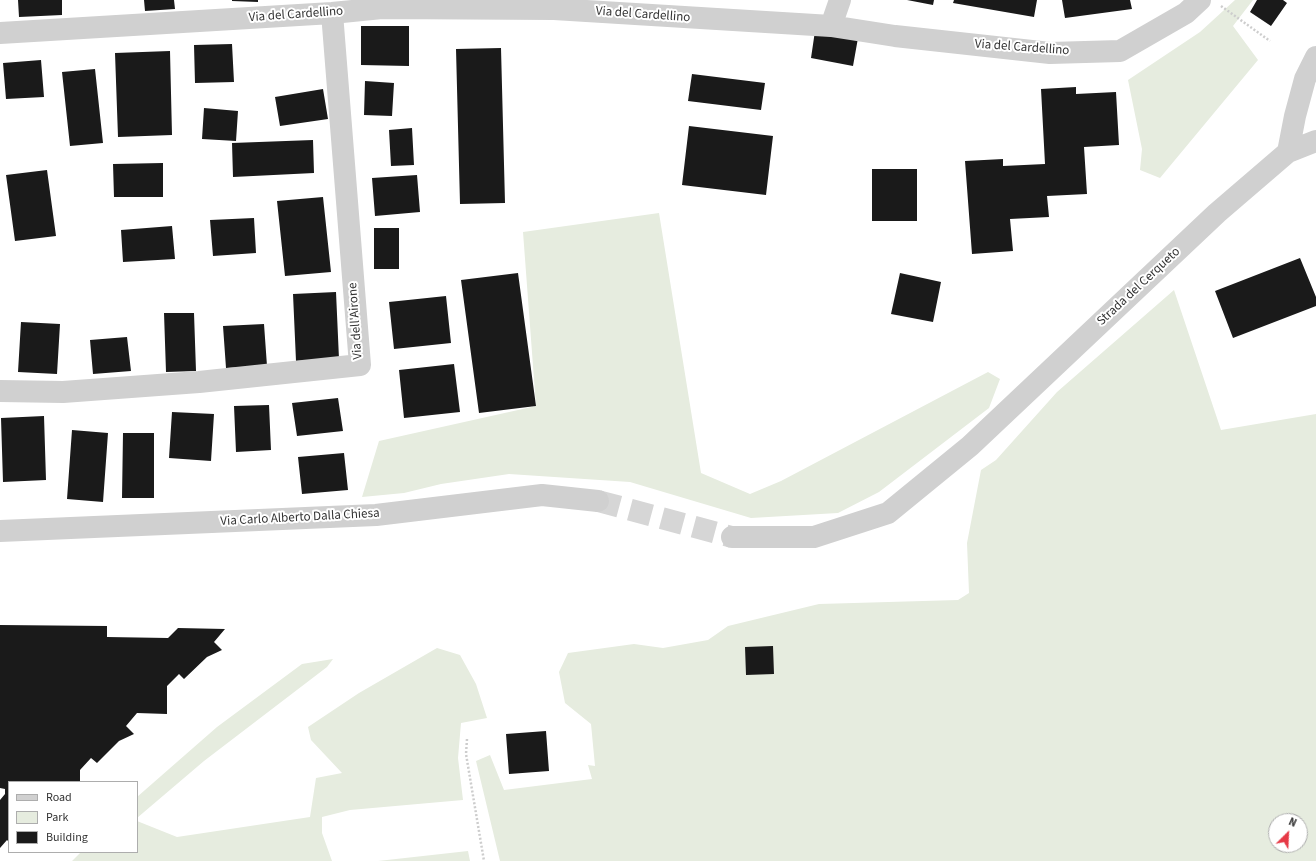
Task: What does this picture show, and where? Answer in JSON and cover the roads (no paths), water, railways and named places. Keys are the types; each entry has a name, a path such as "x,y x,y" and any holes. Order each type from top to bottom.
{"street":[{"path":"831,26 840,0"},
{"name":"Via del Cardellino","path":"0,33 332,13 382,4 554,5 831,26 895,36 1050,53 1120,51 1186,13 1209,2"},
{"name":"Via dell'Airone","path":"0,391 70,391 199,382 360,365 332,13"},
{"path":"1288,152 1295,116 1306,79 1316,56"},
{"name":"Strada del Cerqueto","path":"732,537 814,537 888,512 970,446 1217,213 1288,152 1316,142"},
{"name":"Via Carlo Alberto Dalla Chiesa","path":"0,531 376,515 542,494 598,501"}],"tunnel":[{"path":"598,501 732,537"}]}
